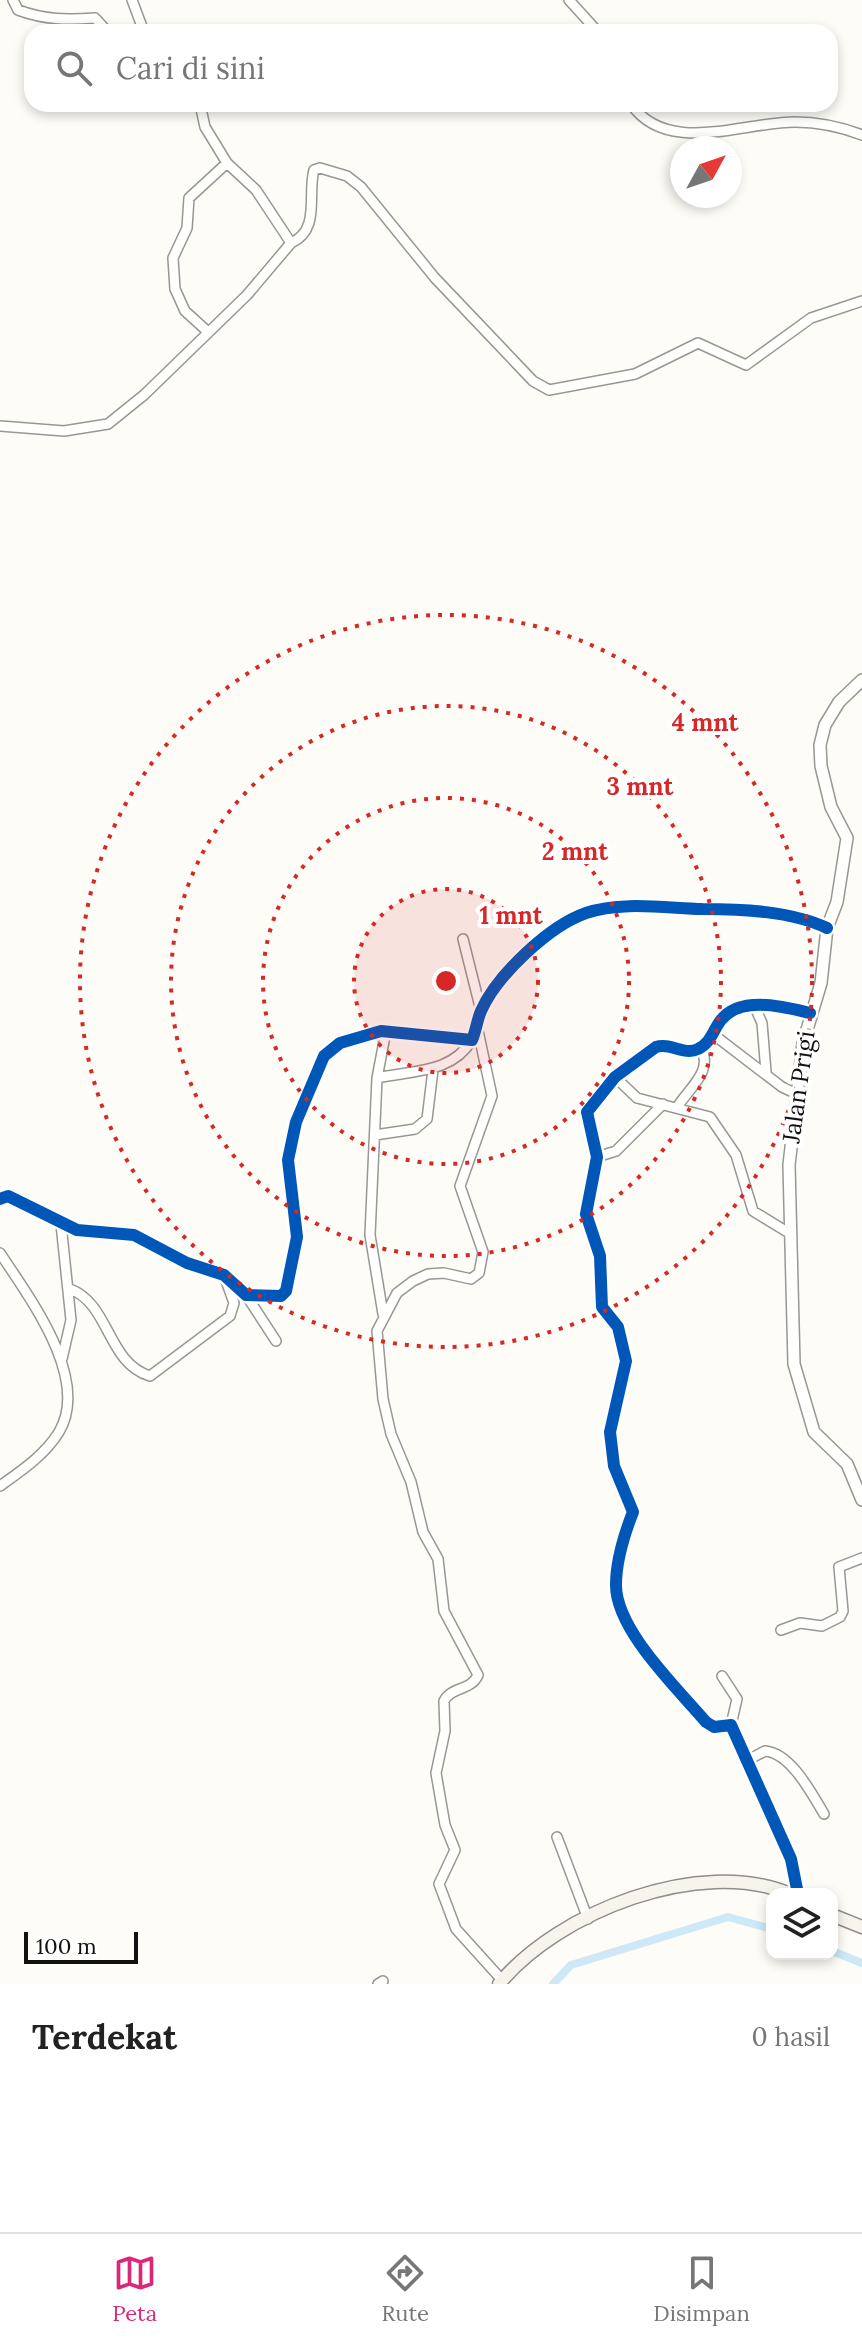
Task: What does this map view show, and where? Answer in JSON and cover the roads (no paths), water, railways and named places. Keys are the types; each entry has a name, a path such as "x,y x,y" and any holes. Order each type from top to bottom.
{"main road":[{"path":"500,1982 533,1948 645,1891 683,1885 755,1883 771,1888"},
{"path":"838,1917 862,1927"}],"street":[{"path":"13,0 18,10 40,18 95,18 101,24"},
{"path":"132,0 141,24"},
{"path":"569,0 591,24"},
{"path":"202,112 205,127 227,163 256,190 291,243"},
{"path":"639,112 648,122 674,131 712,132 796,122 838,127 862,135"},
{"path":"207,331 185,311 177,298 173,258 187,228 189,198 227,163"},
{"path":"0,426 64,431 108,424 144,395 247,295 291,243 299,238 312,214 314,170 320,168 347,176 435,278 533,381 549,390 635,374 698,343 746,365 811,318 862,301"},
{"name":"Jalan Prigi","path":"862,680 839,702 825,725 820,745 821,766 831,807 846,829 847,838 837,902 827,928 821,983 810,1013 789,1165 794,1364 809,1420 821,1440 847,1464 862,1500"},
{"path":"377,1078 433,1070 458,1059 472,1040 481,1011 511,969 529,952 587,912 633,908 723,909 791,917 827,928"},
{"path":"463,939 481,1011"},
{"path":"731,1725 714,1727 706,1722 629,1627 618,1600 616,1576 624,1533 633,1512 614,1466 610,1420 626,1361 618,1327 602,1307 600,1256 586,1214 597,1157 587,1112 615,1077 656,1047 662,1044 691,1051 701,1048 714,1035 727,1014 754,1005 810,1013"},
{"path":"754,1005 762,1023 766,1072"},
{"path":"477,1025 492,1096 460,1186 483,1252 483,1262 471,1279 444,1273 428,1274 413,1281 397,1293 383,1314 377,1331 391,1434 411,1482 423,1532 438,1559 450,1626 478,1675 473,1683 453,1690 444,1701 445,1731 436,1773 445,1825 455,1850 439,1884 456,1929 500,1982"},
{"path":"246,1295 281,1296 286,1291 297,1237 288,1160 296,1122 318,1065 340,1043 386,1031 472,1040"},
{"path":"383,1314 370,1235 377,1078 386,1031"},
{"path":"714,1035 782,1087 797,1094"},
{"path":"678,1106 706,1069 707,1059 701,1048"},
{"path":"375,1135 415,1129 427,1119 432,1098 433,1070"},
{"path":"615,1077 637,1098 678,1106 710,1117 736,1155 753,1211 789,1233"},
{"path":"597,1157 616,1151 663,1104"},
{"path":"0,1199 8,1196 77,1230 134,1235 187,1263 224,1275 246,1295 276,1341"},
{"path":"0,1486 44,1451 60,1430 65,1408 62,1359 71,1320 61,1224"},
{"path":"0,1253 41,1316 62,1359"},
{"path":"70,1289 89,1298 125,1359 150,1376 230,1316 234,1306 224,1275"},
{"path":"781,1630 800,1623 822,1626 837,1620 843,1611 839,1567 862,1558"},
{"path":"722,1676 737,1699 731,1725 791,1859 797,1888"},
{"path":"748,1760 765,1751 773,1753 804,1779 824,1814"},
{"path":"557,1837 588,1919"}],"waterway":[{"path":"553,1984 571,1965 728,1917 766,1927"},
{"path":"838,1953 862,1963"}]}
